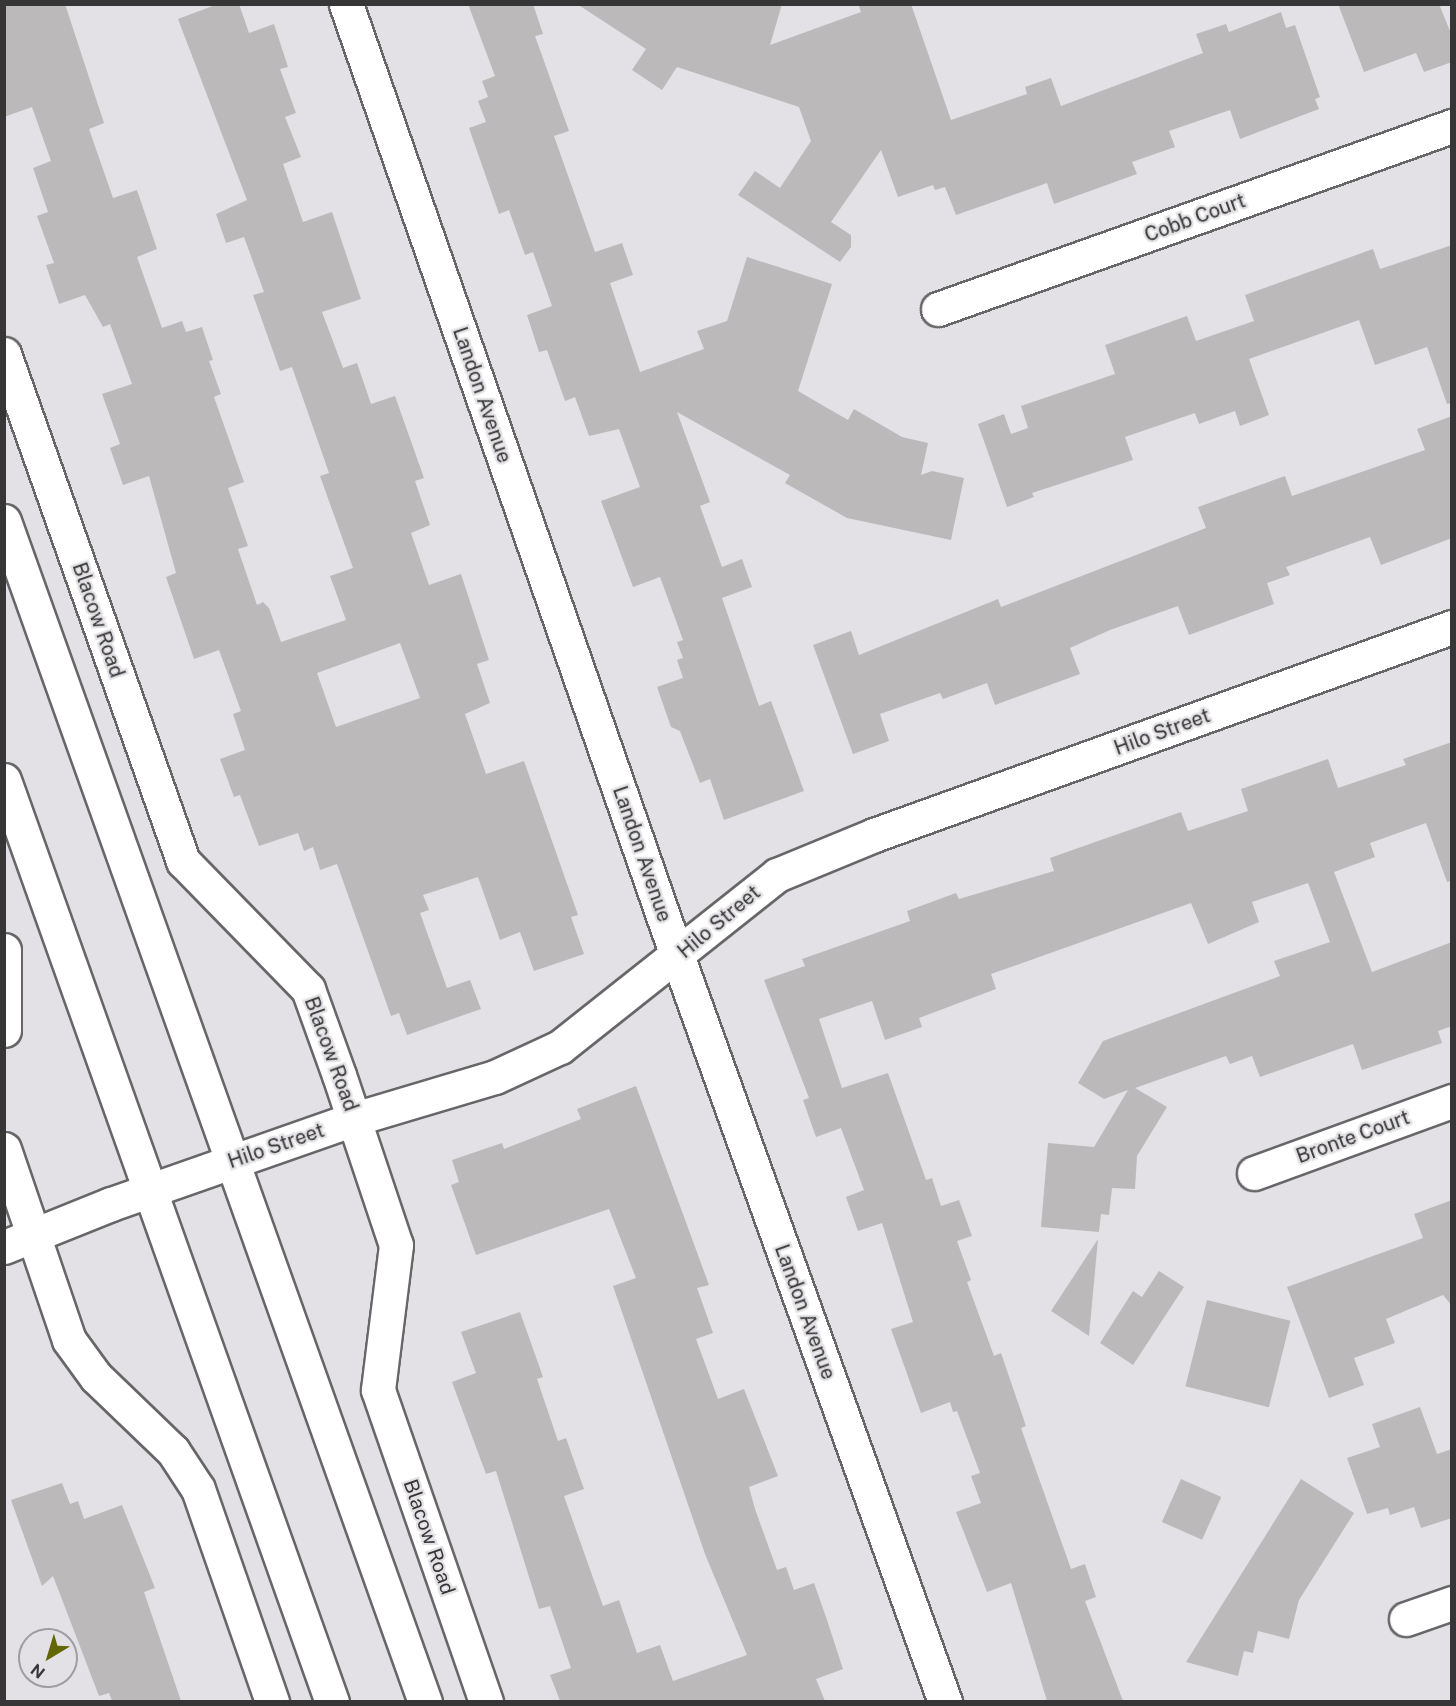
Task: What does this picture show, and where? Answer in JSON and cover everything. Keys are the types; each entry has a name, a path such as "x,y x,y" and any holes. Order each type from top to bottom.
{"street":[{"name":"Landon Avenue","path":"346,4 678,958 945,1701"},
{"name":"Cobb Court","path":"938,309 1452,126"},
{"name":"Blacow Road","path":"4,354 183,861 308,988 396,1245 378,1390 486,1701"},
{"path":"4,521 230,1162 425,1701"},
{"name":"Hilo Street","path":"18,1243 148,1191 230,1162 354,1119 495,1077 560,1047 678,958 777,875 874,835 1452,627"},
{"path":"4,780 148,1191 332,1701"},
{"path":"4,950 4,1030"},
{"name":"Bronte Court","path":"1254,1173 1452,1101"},
{"path":"4,1149 18,1243 69,1340 96,1377 173,1451 198,1489 272,1701"},
{"path":"1406,1619 1452,1603"}],"building":[{"path":"4,4 65,4 104,123 89,129 113,198 137,190 157,249 137,257 162,328 182,321 186,332 202,327 213,360 209,361 221,394 214,397 244,482 228,488 248,546 238,549 257,605 263,602 269,608 281,642 346,620 330,576 353,568 320,476 329,473 292,367 280,371 253,295 264,292 244,237 226,243 216,214 247,200 178,19 218,4 239,4 249,33 274,24 288,67 280,69 296,113 285,117 301,157 283,164 303,222 332,212 361,299 322,312 343,368 357,363 371,404 395,396 424,478 415,481 430,525 411,533 429,585 461,574 489,660 477,664 490,703 465,714 486,774 524,761 578,915 571,917 584,954 534,971 520,932 500,940 478,877 423,895 429,910 420,913 447,988 470,980 481,1009 407,1035 399,1013 391,1016 337,864 320,870 313,847 304,851 298,833 259,846 240,795 234,797 220,759 245,750 233,714 241,711 219,650 194,659 166,577 176,573 149,476 123,485 110,448 120,444 102,394 132,384 110,324 103,327 85,295 59,304 46,265 54,263 37,216 48,212 33,168 51,161 32,107 4,117","holes":["400,643 420,698 336,727 317,673"]},
{"path":"468,4 533,4 543,34 535,36 569,131 554,136 595,252 622,243 633,275 610,283 640,372 704,349 697,331 727,321 747,257 832,284 798,391 848,420 854,409 902,437 928,443 921,475 932,471 964,478 951,540 847,518 785,483 790,475 677,412 710,502 700,506 722,567 742,559 752,587 722,598 759,706 771,701 804,791 724,820 710,779 700,783 680,731 671,727 657,687 683,678 677,660 683,658 677,642 683,640 660,577 633,587 601,501 640,487 619,429 589,436 575,397 565,401 547,350 539,352 527,315 552,306 533,252 525,255 509,210 499,214 469,128 486,122 478,101 488,97 482,81 495,76"},
{"path":"577,4 782,4 770,45 861,12 858,4 911,4 951,120 1027,94 1025,87 1051,78 1061,106 1203,53 1196,34 1226,24 1229,32 1281,12 1286,28 1295,25 1320,97 1315,99 1319,109 1240,139 1230,110 1169,131 1175,147 1132,162 1137,174 1054,204 1047,183 956,215 945,187 935,190 933,185 898,197 881,150 831,222 851,235 851,247 840,262 738,195 755,171 780,188 811,141 799,107 677,67 662,90 632,70 646,49"},
{"path":"1338,4 1439,4 1452,36 1452,62 1424,72 1416,53 1364,72"},
{"path":"1452,245 1452,403 1447,404 1427,347 1375,365 1359,320 1249,359 1269,415 1240,426 1235,411 1199,424 1195,413 1125,437 1133,460 1032,493 1034,497 1007,507 978,424 1004,414 1011,434 1028,428 1021,406 1115,374 1105,345 1187,316 1196,341 1254,321 1245,295 1373,249 1380,269"},
{"path":"1452,416 1452,538 1381,565 1370,537 1286,567 1290,575 1267,583 1274,604 1189,635 1178,606 1110,630 1070,648 1080,674 995,705 987,683 943,699 940,693 880,714 889,741 853,754 813,645 851,631 859,655 998,599 1001,607 1206,528 1198,507 1285,476 1292,496 1425,450 1417,429"},
{"path":"1452,742 1452,881 1447,882 1426,823 1370,843 1375,857 1334,872 1372,972 1452,942 1452,1026 1438,1031 1442,1043 1362,1070 1353,1044 1260,1077 1252,1056 1230,1064 1226,1056 1135,1088 1167,1107 1137,1156 1135,1189 1112,1188 1109,1215 1101,1214 1099,1232 1041,1227 1048,1143 1094,1147 1128,1090 1104,1099 1078,1083 1103,1041 1280,976 1274,961 1330,942 1308,883 1252,902 1259,922 1208,944 1191,903 991,974 996,989 919,1018 922,1027 885,1040 872,1001 819,1019 842,1088 888,1073 926,1180 932,1178 941,1206 959,1200 972,1236 957,1241 971,1280 967,1282 994,1356 1001,1353 1026,1426 1021,1428 1071,1569 1085,1564 1096,1597 1085,1601 1123,1701 1047,1701 1011,1583 987,1592 956,1512 981,1503 971,1476 980,1473 957,1411 953,1412 950,1402 921,1413 891,1329 913,1322 882,1223 858,1231 846,1197 864,1190 841,1128 816,1137 803,1100 809,1098 764,980 805,966 802,959 910,921 907,911 956,893 959,899 1054,871 1050,858 1181,812 1188,831 1248,811 1241,789 1328,759 1338,788 1406,765 1403,759"},
{"path":"636,1086 709,1285 697,1288 713,1333 696,1339 718,1399 744,1389 778,1476 749,1487 755,1509 777,1570 786,1567 794,1590 814,1583 843,1669 816,1679 825,1701 560,1701 550,1675 571,1668 550,1606 539,1609 496,1471 486,1474 452,1382 476,1373 461,1332 520,1312 543,1377 537,1379 558,1441 566,1438 584,1489 564,1496 603,1606 619,1600 637,1653 660,1645 673,1681 747,1655 705,1554 613,1286 636,1278 609,1209 476,1255 451,1185 459,1182 452,1160 502,1143 504,1149 581,1119 577,1109"},
{"path":"1452,1200 1452,1306 1443,1295 1386,1319 1395,1343 1354,1358 1364,1385 1329,1398 1287,1287 1423,1238 1414,1214"},
{"path":"1098,1239 1089,1336 1051,1311"},
{"path":"1159,1271 1184,1287 1133,1365 1100,1343 1133,1291 1142,1297"},
{"path":"1207,1300 1290,1321 1269,1407 1185,1386"},
{"path":"1420,1407 1437,1454 1452,1449 1452,1518 1421,1528 1414,1507 1390,1515 1388,1508 1367,1514 1347,1458 1380,1447 1372,1424"},
{"path":"1181,1479 1221,1497 1202,1540 1162,1522"},
{"path":"1301,1479 1354,1513 1299,1600 1289,1639 1258,1631 1253,1653 1244,1651 1238,1676 1186,1662"},
{"path":"62,1483 70,1504 78,1501 84,1519 122,1505 155,1588 144,1592 181,1701 112,1701 109,1693 99,1696 78,1641 78,1628 73,1628 53,1576 42,1586 11,1500"}]}
